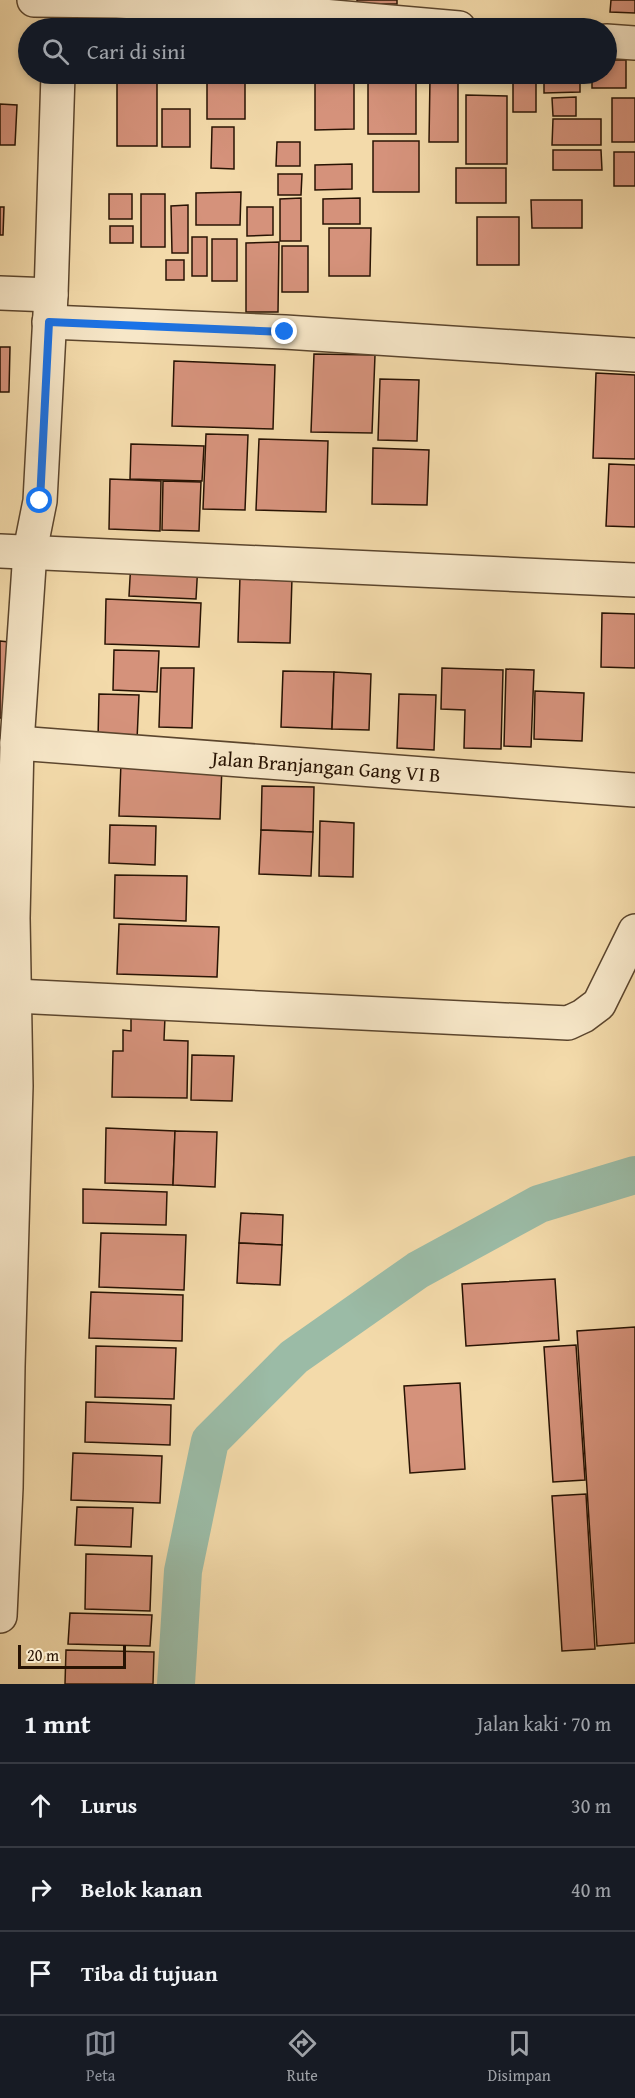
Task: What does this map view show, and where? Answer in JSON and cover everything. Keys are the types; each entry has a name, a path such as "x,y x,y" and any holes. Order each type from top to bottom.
{"street":[{"path":"55,8 117,1 198,5 346,18"},
{"path":"617,41 635,43"},
{"path":"0,1616 6,1488 16,1086 13,918 17,743 15,551 40,501 50,309 58,84"},
{"path":"0,292 50,309 285,332 635,355"},
{"path":"15,551 635,580"},
{"name":"Jalan Branjangan Gang VI B","path":"17,743 635,790"},
{"path":"15,996 568,1023 583,1016 598,1004 635,931"}],"building":[{"path":"357,0 397,0 397,4 357,4"},
{"path":"611,0 635,0 635,13 610,12"},
{"path":"617,60 626,60 626,88 592,88 592,84 617,84"},
{"path":"117,84 157,84 157,146 117,146"},
{"path":"207,84 245,84 245,119 207,119"},
{"path":"315,84 354,84 354,129 315,130"},
{"path":"368,84 416,84 416,134 368,134"},
{"path":"430,84 458,84 458,142 429,142"},
{"path":"513,84 536,84 536,112 513,112"},
{"path":"544,84 580,84 580,92 544,93"},
{"path":"466,95 507,96 507,164 466,164"},
{"path":"576,97 576,116 553,116 552,98"},
{"path":"612,98 635,98 635,142 612,142"},
{"path":"0,104 17,105 15,145 0,145"},
{"path":"162,109 190,109 190,147 162,147"},
{"path":"553,119 601,119 601,145 552,145"},
{"path":"212,127 234,127 234,169 211,168"},
{"path":"373,141 419,141 419,192 373,192"},
{"path":"277,142 300,142 300,166 276,166"},
{"path":"553,150 601,150 602,170 553,170"},
{"path":"614,152 635,152 635,186 614,186"},
{"path":"352,164 352,189 315,190 315,165"},
{"path":"456,168 506,168 506,203 456,203"},
{"path":"278,174 302,174 301,195 278,195"},
{"path":"241,192 240,225 196,225 196,193"},
{"path":"109,194 132,194 132,219 109,219"},
{"path":"141,194 165,194 165,247 141,247"},
{"path":"301,198 301,241 280,241 280,199"},
{"path":"360,198 360,224 323,224 323,199"},
{"path":"531,200 582,200 582,228 532,228"},
{"path":"188,205 188,253 172,253 171,206"},
{"path":"0,207 4,207 3,235 0,235"},
{"path":"247,207 273,207 273,235 247,236"},
{"path":"477,217 519,217 519,265 477,265"},
{"path":"110,226 133,226 133,243 110,243"},
{"path":"329,228 371,228 370,276 329,276"},
{"path":"192,237 207,237 207,276 192,276"},
{"path":"212,239 237,239 237,281 212,281"},
{"path":"279,242 278,312 246,312 246,243"},
{"path":"282,246 308,246 308,292 282,292"},
{"path":"166,260 184,260 184,280 166,280"},
{"path":"0,347 10,347 9,392 0,392"},
{"path":"314,354 375,355 372,433 311,432"},
{"path":"174,361 275,365 273,429 172,426"},
{"path":"596,373 635,375 635,459 593,458"},
{"path":"380,379 419,380 417,441 378,440"},
{"path":"206,434 248,435 245,510 203,509"},
{"path":"259,439 328,441 326,512 256,510"},
{"path":"131,444 204,446 202,481 130,479"},
{"path":"373,448 429,450 427,505 372,504"},
{"path":"609,464 635,465 635,527 606,526"},
{"path":"110,479 161,481 160,531 109,529"},
{"path":"163,481 201,482 199,531 162,530"},
{"path":"131,561 198,563 196,599 129,596"},
{"path":"240,576 292,578 290,643 238,642"},
{"path":"106,599 201,603 199,647 105,644"},
{"path":"602,613 635,614 635,668 601,667"},
{"path":"0,641 9,642 6,718 0,718"},
{"path":"114,650 159,651 157,692 113,690"},
{"path":"161,668 194,668 192,728 159,727"},
{"path":"442,668 503,670 501,749 464,748 465,710 441,709"},
{"path":"506,669 534,670 531,747 504,746"},
{"path":"283,671 334,672 332,729 281,727"},
{"path":"334,672 371,674 369,730 332,729"},
{"path":"535,691 584,693 582,741 534,739"},
{"path":"99,694 139,695 137,740 98,739"},
{"path":"399,694 436,695 434,750 397,748"},
{"path":"121,762 222,766 220,819 119,816"},
{"path":"262,786 314,787 313,832 261,830"},
{"path":"320,821 354,823 353,877 319,876"},
{"path":"110,825 156,826 155,865 109,863"},
{"path":"261,830 313,832 311,876 259,874"},
{"path":"115,875 187,876 186,921 114,918"},
{"path":"119,924 219,927 217,977 117,974"},
{"path":"131,1016 165,1017 164,1040 188,1041 187,1098 112,1097 113,1051 123,1051 123,1030 131,1031"},
{"path":"192,1055 234,1056 232,1101 191,1100"},
{"path":"106,1128 175,1131 173,1185 105,1183"},
{"path":"175,1131 217,1132 215,1187 173,1185"},
{"path":"83,1189 167,1192 166,1225 83,1223"},
{"path":"241,1213 283,1215 282,1245 239,1243"},
{"path":"101,1233 186,1235 184,1290 99,1287"},
{"path":"239,1243 282,1245 280,1285 237,1283"},
{"path":"555,1279 559,1340 466,1346 462,1284"},
{"path":"91,1292 183,1295 182,1341 89,1338"},
{"path":"635,1327 635,1643 597,1646 577,1331"},
{"path":"576,1345 585,1480 553,1482 544,1347"},
{"path":"96,1346 176,1348 174,1399 95,1397"},
{"path":"460,1383 465,1469 410,1473 404,1386"},
{"path":"86,1402 171,1405 170,1445 85,1442"},
{"path":"73,1453 162,1456 160,1503 71,1500"},
{"path":"586,1494 595,1649 562,1651 552,1496"},
{"path":"77,1507 133,1508 131,1547 75,1545"},
{"path":"86,1554 152,1556 150,1611 85,1609"},
{"path":"70,1613 152,1615 150,1646 68,1644"},
{"path":"66,1650 154,1652 153,1684 65,1684"}],"waterway":[{"path":"176,1684 183,1571 210,1441 294,1357 418,1270 539,1204 635,1175"}],"route":[{"path":"40,501 49,322 285,332"}]}
